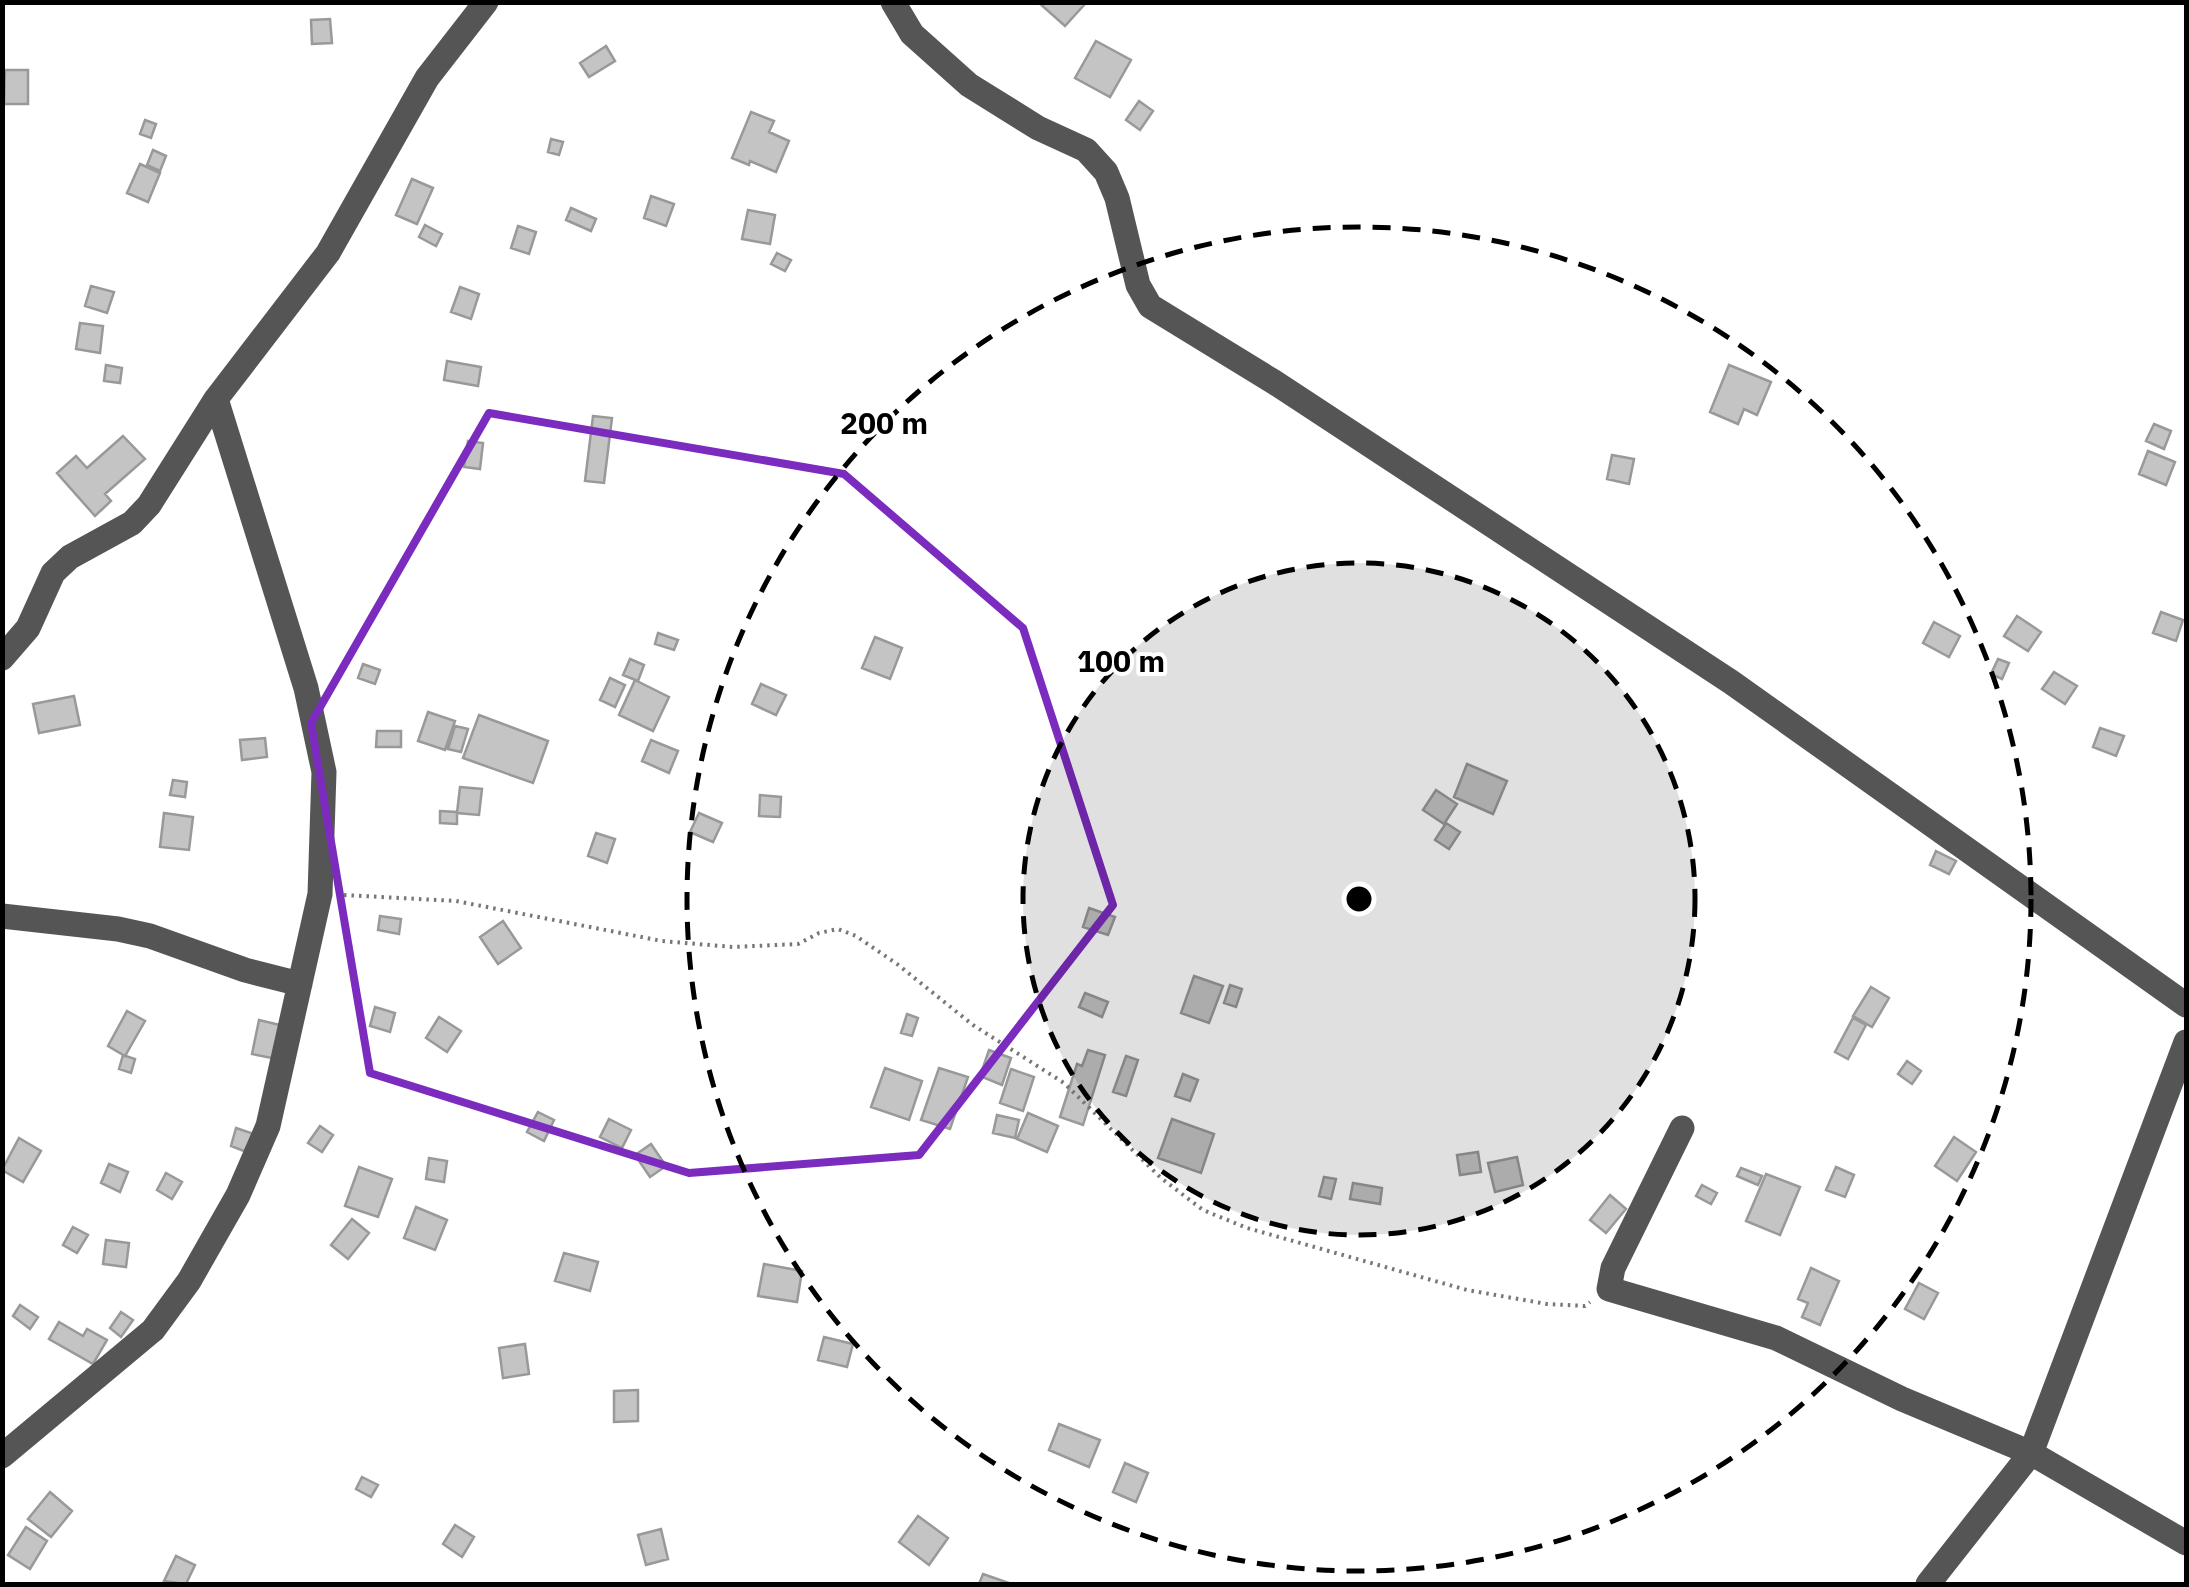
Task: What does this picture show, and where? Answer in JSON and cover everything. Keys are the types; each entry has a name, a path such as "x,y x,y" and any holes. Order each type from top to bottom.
{"street":[{"path":"2,658 28,628 53,573 70,556 132,523 150,504 216,399 328,253 427,78 486,2"},
{"path":"893,2 912,34 969,85 1038,128 1086,150 1106,172 1117,198 1138,285 1150,306 1274,382 1731,682 2186,1005"},
{"path":"2,1456 152,1330 189,1281 238,1194 268,1126 320,894 324,772 301,671 216,399"},
{"path":"2,916 150,936 245,970 300,984"},
{"path":"1928,1584 2031,1453 2186,1042"},
{"path":"1682,1128 1613,1268 1609,1290 1776,1338 1902,1399 2031,1453 2186,1543"}],"path":[{"path":"320,894 456,901 662,940 733,947 798,944 838,929 856,936 897,964 973,1024 1064,1084 1161,1178 1203,1210 1246,1228 1467,1290 1546,1304 1585,1306 1609,1290"}],"highlighted area":[{"path":"489,413 844,474 1023,628 1113,905 919,1155 689,1173 370,1073 311,723"}],"building":[{"path":"1038,2 1081,2 1084,5 1065,26"},
{"path":"330,19 332,43 312,44 311,20"},
{"path":"1096,41 1131,60 1110,97 1075,78"},
{"path":"606,46 615,61 589,77 580,63"},
{"path":"5,70 28,70 28,104 4,104"},
{"path":"1139,101 1153,111 1140,130 1126,120"},
{"path":"751,112 774,121 769,132 789,141 776,172 732,158"},
{"path":"145,120 156,124 151,138 140,134"},
{"path":"551,139 563,142 559,155 548,152"},
{"path":"153,150 166,156 160,171 147,165"},
{"path":"140,164 160,173 148,202 127,193"},
{"path":"412,179 433,188 417,224 396,215"},
{"path":"651,196 674,204 666,226 644,218"},
{"path":"571,208 596,219 591,231 566,220"},
{"path":"748,210 775,215 770,244 742,239"},
{"path":"425,225 442,234 436,246 419,237"},
{"path":"518,226 536,232 529,254 511,248"},
{"path":"777,253 791,260 785,271 771,264"},
{"path":"91,286 114,292 107,313 85,306"},
{"path":"460,287 479,294 471,319 451,312"},
{"path":"80,323 103,326 100,353 76,349"},
{"path":"447,361 481,367 478,386 444,380"},
{"path":"106,365 122,368 120,383 104,381"},
{"path":"1729,365 1771,382 1757,415 1744,409 1738,424 1710,412"},
{"path":"593,416 612,418 604,483 585,481"},
{"path":"2154,424 2171,431 2164,449 2146,441"},
{"path":"123,436 145,459 105,494 111,501 95,516 57,473 76,456 87,468"},
{"path":"468,441 483,443 480,469 464,467"},
{"path":"2148,451 2175,462 2166,485 2139,474"},
{"path":"1612,455 1634,459 1629,484 1607,479"},
{"path":"2161,612 2183,620 2176,641 2153,633"},
{"path":"2017,616 2041,632 2028,651 2004,636"},
{"path":"1934,622 1960,636 1949,657 1923,643"},
{"path":"658,633 678,640 674,650 655,644"},
{"path":"875,637 902,648 890,679 862,668"},
{"path":"630,659 644,665 638,681 623,675"},
{"path":"1998,659 2009,663 2002,679 1991,674"},
{"path":"363,664 380,670 375,684 358,678"},
{"path":"2054,672 2077,686 2065,704 2042,689"},
{"path":"610,678 625,685 615,707 600,700"},
{"path":"635,680 669,697 653,731 619,715"},
{"path":"761,684 786,695 776,715 752,704"},
{"path":"74,696 80,725 39,733 33,704"},
{"path":"428,712 455,721 445,750 418,741"},
{"path":"479,715 548,741 533,783 463,758"},
{"path":"455,726 468,729 461,752 448,749"},
{"path":"2100,728 2124,736 2116,756 2093,747"},
{"path":"377,731 401,731 401,747 376,747"},
{"path":"265,738 267,757 242,760 240,740"},
{"path":"651,740 678,751 669,773 642,761"},
{"path":"1467,764 1507,781 1493,814 1454,797"},
{"path":"173,780 187,782 185,797 170,795"},
{"path":"460,787 482,789 479,815 457,813"},
{"path":"1436,790 1457,804 1444,824 1423,810"},
{"path":"760,795 781,797 780,817 759,816"},
{"path":"440,811 457,812 457,824 440,823"},
{"path":"164,813 193,817 189,850 160,847"},
{"path":"699,813 722,823 713,842 690,832"},
{"path":"1446,823 1460,832 1449,849 1435,840"},
{"path":"596,833 615,839 607,863 588,856"},
{"path":"1936,851 1956,861 1949,874 1930,865"},
{"path":"1089,908 1115,917 1108,935 1083,927"},
{"path":"380,916 401,919 399,934 378,930"},
{"path":"503,921 521,948 498,964 480,937"},
{"path":"1194,976 1223,986 1209,1023 1181,1013"},
{"path":"1230,985 1242,989 1236,1007 1224,1003"},
{"path":"1871,987 1889,998 1872,1027 1853,1016"},
{"path":"1085,993 1108,1002 1102,1017 1079,1007"},
{"path":"375,1007 395,1013 390,1032 370,1026"},
{"path":"127,1011 145,1021 125,1056 108,1046"},
{"path":"907,1014 918,1018 912,1036 901,1033"},
{"path":"439,1017 461,1031 447,1052 426,1038"},
{"path":"1853,1018 1866,1025 1848,1059 1835,1052"},
{"path":"259,1020 284,1026 277,1059 252,1054"},
{"path":"989,1050 1011,1058 1002,1085 980,1076"},
{"path":"1088,1050 1105,1055 1083,1125 1060,1117 1077,1064 1082,1066"},
{"path":"123,1055 135,1059 131,1073 119,1069"},
{"path":"1126,1056 1138,1060 1126,1096 1113,1092"},
{"path":"1907,1061 1921,1071 1912,1084 1898,1074"},
{"path":"885,1068 922,1081 909,1120 871,1107"},
{"path":"939,1068 968,1077 950,1129 921,1120"},
{"path":"1011,1069 1034,1077 1023,1111 1000,1103"},
{"path":"1183,1074 1198,1080 1190,1101 1175,1096"},
{"path":"538,1112 554,1120 544,1141 527,1132"},
{"path":"1028,1113 1058,1126 1047,1152 1017,1139"},
{"path":"997,1115 1019,1120 1015,1138 993,1133"},
{"path":"609,1119 631,1130 622,1148 600,1137"},
{"path":"1172,1119 1214,1134 1201,1173 1158,1158"},
{"path":"320,1126 333,1135 322,1152 308,1143"},
{"path":"236,1128 254,1134 249,1153 231,1146"},
{"path":"1954,1137 1976,1152 1957,1181 1935,1166"},
{"path":"19,1138 41,1151 23,1182 2,1170"},
{"path":"651,1144 666,1166 650,1177 635,1155"},
{"path":"1478,1152 1481,1172 1460,1175 1457,1155"},
{"path":"1517,1157 1523,1185 1495,1192 1488,1163"},
{"path":"429,1158 447,1161 444,1182 426,1179"},
{"path":"109,1164 128,1172 120,1192 101,1183"},
{"path":"359,1167 392,1179 378,1217 345,1206"},
{"path":"1836,1167 1854,1175 1845,1197 1826,1190"},
{"path":"1741,1168 1762,1176 1758,1185 1737,1176"},
{"path":"166,1173 182,1182 172,1199 157,1190"},
{"path":"1766,1174 1800,1187 1780,1235 1746,1221"},
{"path":"1324,1177 1336,1179 1331,1199 1319,1196"},
{"path":"1353,1183 1382,1188 1380,1204 1350,1199"},
{"path":"1702,1185 1717,1193 1711,1204 1696,1196"},
{"path":"1610,1195 1626,1209 1606,1233 1590,1220"},
{"path":"416,1207 447,1220 435,1250 404,1238"},
{"path":"352,1219 369,1233 348,1259 331,1245"},
{"path":"73,1227 88,1235 77,1253 63,1245"},
{"path":"106,1240 129,1243 126,1267 103,1264"},
{"path":"564,1253 598,1262 590,1291 555,1281"},
{"path":"764,1264 802,1271 797,1302 758,1296"},
{"path":"1811,1268 1839,1281 1820,1325 1802,1317 1808,1303 1798,1299"},
{"path":"1919,1283 1938,1293 1924,1319 1905,1309"},
{"path":"20,1305 38,1317 30,1329 13,1316"},
{"path":"121,1312 133,1320 121,1337 110,1328"},
{"path":"59,1322 83,1336 87,1329 107,1340 93,1364 49,1339"},
{"path":"824,1337 853,1344 847,1367 818,1360"},
{"path":"525,1344 529,1374 503,1378 499,1348"},
{"path":"638,1390 638,1421 614,1422 614,1391"},
{"path":"1059,1424 1100,1440 1089,1467 1049,1450"},
{"path":"1125,1463 1148,1473 1136,1502 1113,1492"},
{"path":"362,1477 378,1485 371,1497 356,1489"},
{"path":"50,1492 72,1511 51,1537 28,1519"},
{"path":"918,1516 948,1538 929,1565 899,1542"},
{"path":"455,1525 474,1537 462,1557 443,1544"},
{"path":"26,1527 47,1541 30,1569 8,1555"},
{"path":"661,1529 668,1559 646,1565 638,1535"},
{"path":"176,1556 195,1565 186,1584 164,1581"},
{"path":"983,1574 1009,1583 979,1584"}]}
